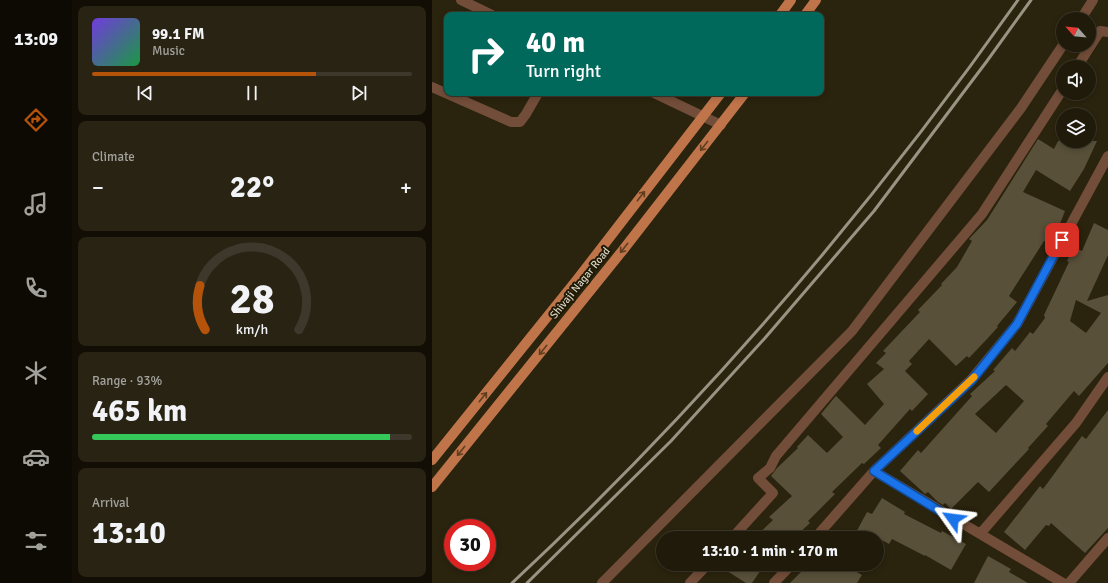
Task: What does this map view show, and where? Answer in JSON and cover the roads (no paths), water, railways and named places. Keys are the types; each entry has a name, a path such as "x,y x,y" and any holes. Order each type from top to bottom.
{"main road":[{"path":"782,12 792,0"},
{"path":"807,12 816,0"},
{"name":"Shivaji Nagar Road","path":"432,460 576,281 719,96"},
{"name":"Shivaji Nagar Road","path":"432,488 618,256 744,96"}],"street":[{"path":"461,0 486,12"},
{"path":"1085,12 1093,0"},
{"path":"1082,60 1100,32 1108,32"},
{"path":"602,583 852,331 1020,108 1058,52"},
{"path":"432,87 444,92"},
{"path":"452,96 511,122 520,122 536,96"},
{"path":"660,96 721,125"},
{"path":"738,531 773,493 758,478 770,468 782,450 982,214 1056,100"},
{"path":"821,531 874,471 972,380 1017,324 1108,156"},
{"path":"980,534 1076,423 1108,377"},
{"path":"874,471 1063,583"},
{"path":"1069,583 1108,538"},
{"path":"690,583 701,571"},
{"path":"774,583 785,571"}],"railway":[{"path":"512,583 582,516 650,447 716,377 780,305 903,155 1018,0"},
{"path":"527,583 671,441 765,338 874,211 1031,0"}]}
